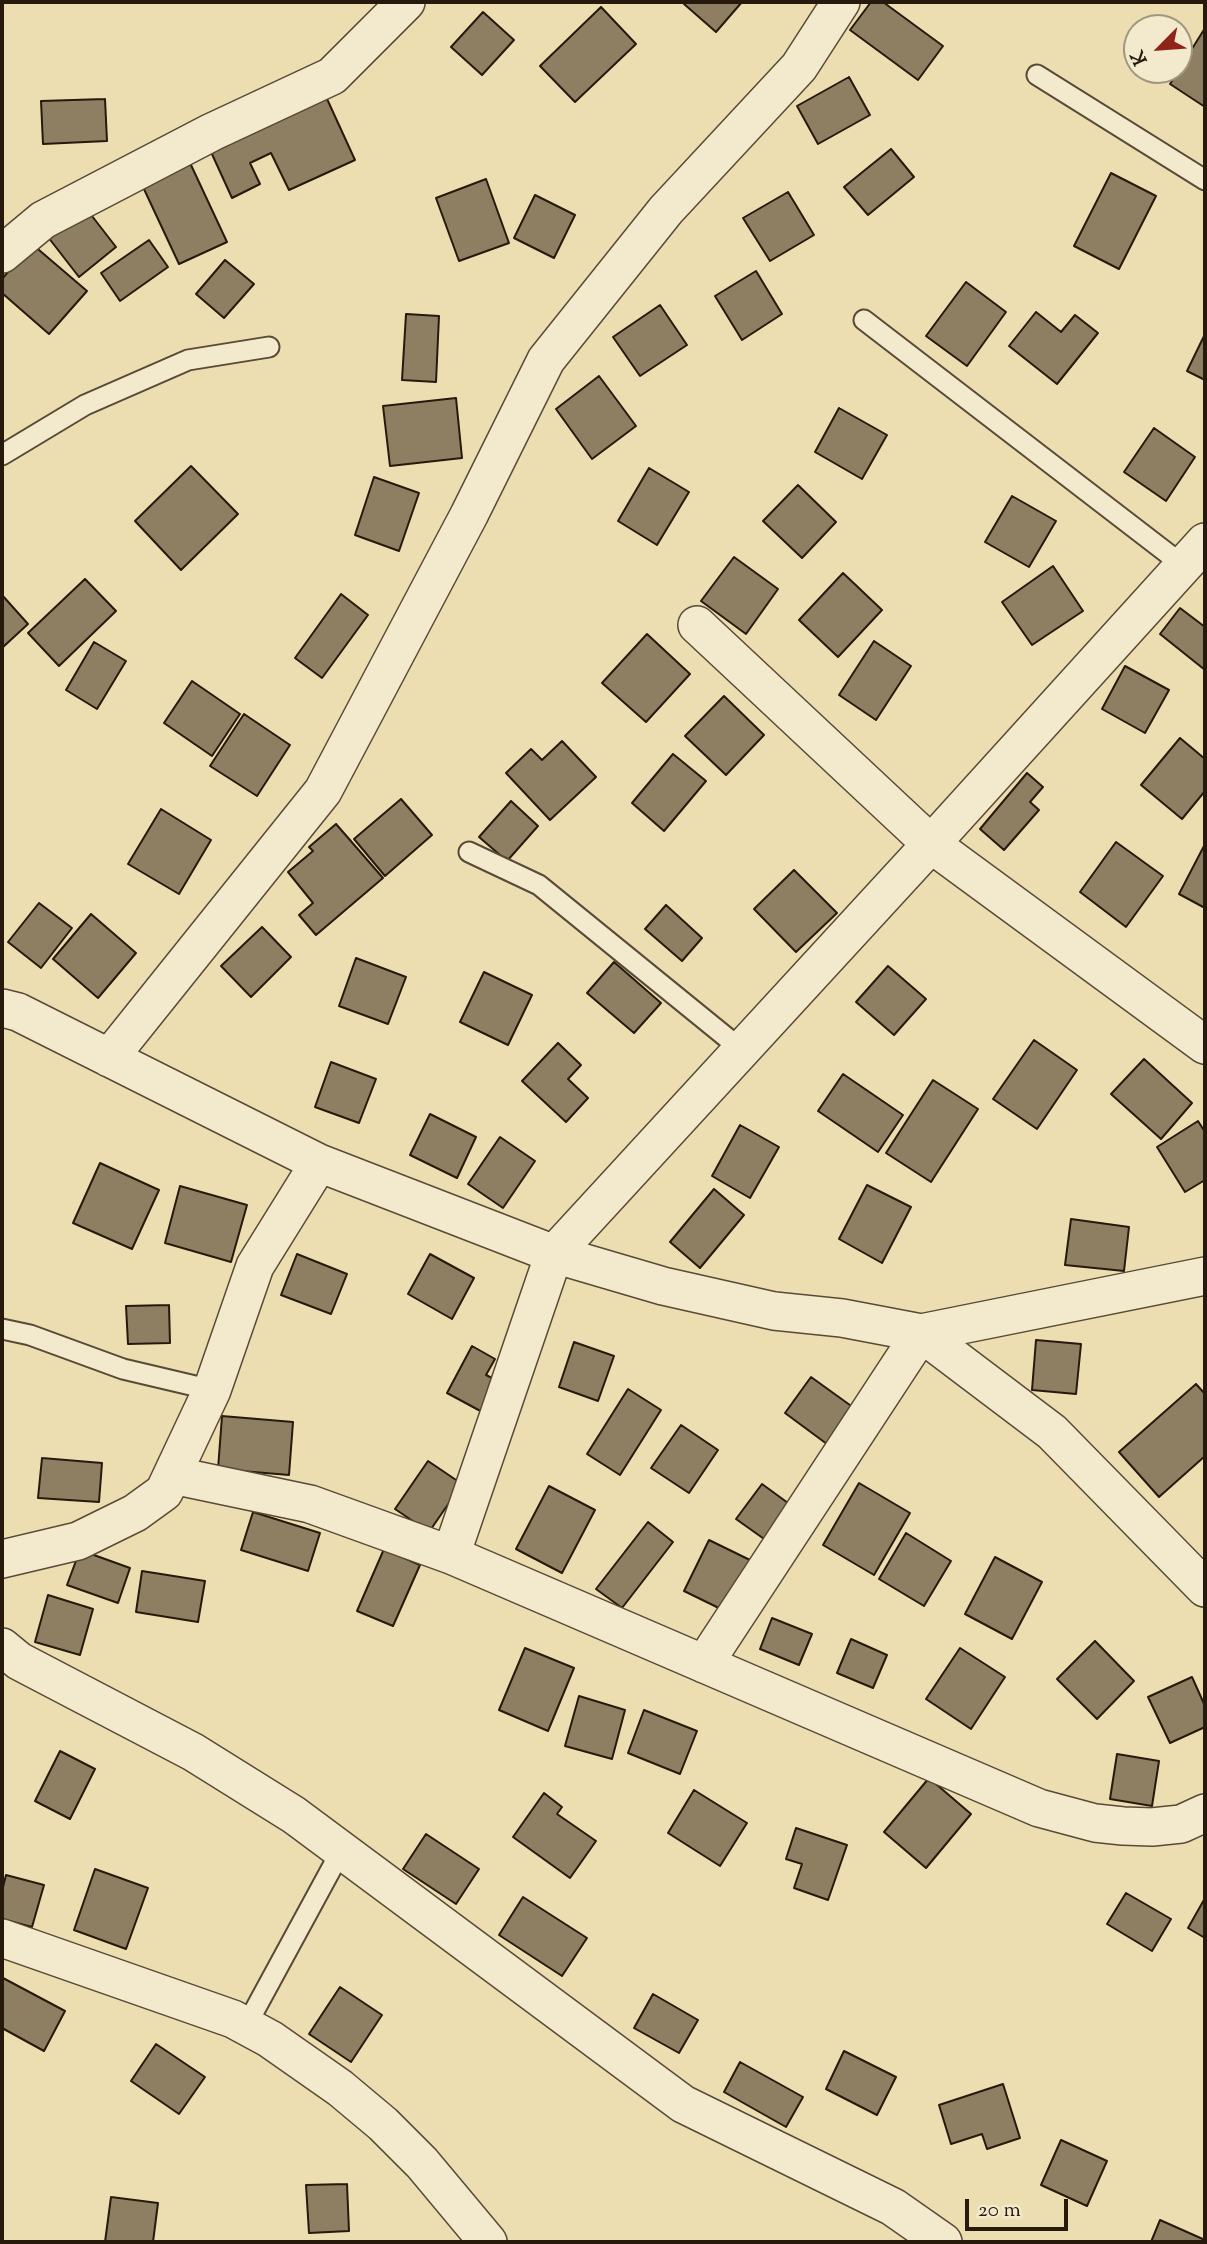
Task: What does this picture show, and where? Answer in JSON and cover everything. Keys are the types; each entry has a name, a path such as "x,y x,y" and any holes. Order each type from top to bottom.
{"street":[{"path":"2,254 43,220 212,132 332,76 406,2"},
{"path":"109,1058 323,791 469,514 545,360 666,210 799,67 841,2"},
{"path":"451,1555 554,1254 932,844 1194,554"},
{"path":"697,625 932,844 1205,1045"},
{"path":"2,1008 18,1012 319,1163 554,1254 663,1286 774,1311 842,1318 921,1333 1205,1276"},
{"path":"2,1559 78,1541 124,1519 164,1492 212,1390 255,1266 319,1163"},
{"path":"921,1333 1052,1432 1205,1588"},
{"path":"704,1664 921,1333"},
{"path":"172,1475 310,1504 451,1555 1066,1817 1095,1823 1152,1827 1181,1824 1205,1814"},
{"path":"2,1647 19,1661 193,1752 293,1815 683,2104 893,2207 943,2242"},
{"path":"2,1938 247,2026 306,2063 383,2124 422,2163 488,2242"}],"lane":[{"path":"1037,75 1205,180"},
{"path":"864,320 1194,554"},
{"path":"3,452 86,405 188,360 269,347"},
{"path":"469,852 539,885 743,1050"},
{"path":"2,1329 30,1335 123,1369 212,1390"},
{"path":"247,2026 341,1851"}],"building":[{"path":"742,2 716,32 684,4"},
{"path":"871,2 883,2 943,46 918,80 850,30"},
{"path":"601,7 636,44 575,102 540,66"},
{"path":"483,12 514,40 482,75 451,47"},
{"path":"1205,28 1205,107 1170,84 1193,84 1193,47"},
{"path":"849,77 870,115 818,144 797,106"},
{"path":"322,88 355,160 289,190 271,153 250,163 260,184 232,198 206,141"},
{"path":"105,99 107,141 43,144 41,101"},
{"path":"891,149 914,177 868,215 844,187"},
{"path":"184,150 227,242 179,264 136,172"},
{"path":"1111,173 1156,196 1119,269 1074,246"},
{"path":"486,179 509,243 459,261 436,198"},
{"path":"788,192 814,235 770,261 743,218"},
{"path":"535,195 575,215 554,258 514,238"},
{"path":"85,207 116,247 79,277 48,237"},
{"path":"149,240 168,267 120,301 101,273"},
{"path":"32,244 87,291 49,334 2,293 2,279"},
{"path":"225,260 254,284 224,318 196,294"},
{"path":"756,271 782,314 742,340 715,296"},
{"path":"966,282 1006,312 967,366 926,336"},
{"path":"660,305 687,345 640,376 613,337"},
{"path":"1036,312 1061,332 1075,315 1098,333 1057,384 1009,346"},
{"path":"406,314 439,316 436,382 402,380"},
{"path":"1205,334 1205,380 1187,371"},
{"path":"599,376 636,426 592,459 556,409"},
{"path":"456,398 462,458 390,466 383,406"},
{"path":"839,408 887,435 862,479 815,452"},
{"path":"1154,428 1195,457 1166,501 1124,472"},
{"path":"191,466 238,514 181,570 135,521"},
{"path":"649,468 689,492 657,545 618,521"},
{"path":"374,477 419,493 399,551 355,535"},
{"path":"798,485 836,522 802,558 763,521"},
{"path":"1012,496 1056,521 1029,567 985,542"},
{"path":"734,557 778,589 746,634 701,601"},
{"path":"1053,566 1083,611 1032,645 1002,602"},
{"path":"843,573 882,610 838,657 799,620"},
{"path":"85,579 116,611 59,666 28,633"},
{"path":"341,594 368,615 322,678 295,658"},
{"path":"2,595 28,624 2,648"},
{"path":"1180,608 1205,627 1205,670 1160,634"},
{"path":"647,634 690,674 646,722 602,683"},
{"path":"874,641 911,666 876,720 839,695"},
{"path":"94,642 126,661 97,709 66,690"},
{"path":"1125,666 1169,690 1145,733 1102,709"},
{"path":"192,681 240,714 212,756 164,723"},
{"path":"724,696 764,735 726,775 685,736"},
{"path":"244,714 290,745 257,796 210,766"},
{"path":"1180,738 1205,759 1205,791 1182,819 1141,785"},
{"path":"562,741 596,777 550,820 506,773 531,749 542,760"},
{"path":"673,754 706,781 664,831 632,803"},
{"path":"1027,773 1043,787 1030,802 1039,810 1004,850 980,829"},
{"path":"401,799 432,835 385,876 354,839"},
{"path":"511,801 538,826 507,861 479,837"},
{"path":"161,809 211,840 179,894 128,864"},
{"path":"336,824 383,878 316,935 299,915 313,903 288,872 313,851 309,847"},
{"path":"1116,842 1163,876 1126,927 1080,892"},
{"path":"1205,844 1205,908 1179,894"},
{"path":"794,870 837,913 796,952 754,909"},
{"path":"39,903 72,928 41,968 8,942"},
{"path":"666,905 702,938 682,961 645,929"},
{"path":"91,914 136,953 98,998 53,959"},
{"path":"262,927 291,957 251,997 221,966"},
{"path":"356,958 406,977 388,1024 339,1006"},
{"path":"614,962 661,1003 634,1033 587,993"},
{"path":"888,966 926,999 894,1035 856,1002"},
{"path":"484,972 532,995 508,1045 460,1022"},
{"path":"1034,1040 1077,1070 1037,1129 993,1099"},
{"path":"558,1043 581,1065 568,1079 588,1098 566,1122 522,1081"},
{"path":"1144,1059 1192,1103 1161,1139 1111,1094"},
{"path":"331,1062 376,1079 359,1123 315,1107"},
{"path":"843,1074 903,1115 878,1152 818,1111"},
{"path":"933,1080 978,1109 931,1182 886,1153"},
{"path":"430,1114 476,1137 457,1178 410,1155"},
{"path":"1198,1121 1205,1132 1205,1180 1185,1192 1157,1147"},
{"path":"740,1125 779,1147 750,1198 712,1176"},
{"path":"500,1137 535,1161 503,1208 468,1184"},
{"path":"100,1163 159,1190 132,1249 73,1223"},
{"path":"867,1185 911,1207 882,1263 839,1239"},
{"path":"180,1186 247,1205 231,1262 165,1243"},
{"path":"714,1189 744,1215 700,1268 670,1242"},
{"path":"1071,1219 1129,1227 1124,1271 1065,1265"},
{"path":"297,1254 347,1274 331,1314 281,1295"},
{"path":"430,1254 474,1278 452,1319 408,1294"},
{"path":"169,1305 170,1343 128,1344 126,1306"},
{"path":"1036,1340 1081,1344 1076,1394 1032,1390"},
{"path":"574,1342 614,1356 598,1401 559,1387"},
{"path":"472,1346 495,1359 486,1375 502,1383 486,1414 447,1393"},
{"path":"811,1377 861,1413 835,1450 785,1413"},
{"path":"1196,1384 1205,1394 1205,1456 1159,1497 1119,1452"},
{"path":"628,1389 661,1410 620,1475 587,1454"},
{"path":"222,1416 293,1422 289,1475 218,1469"},
{"path":"681,1425 718,1450 689,1493 651,1468"},
{"path":"42,1458 102,1463 99,1502 38,1498"},
{"path":"428,1461 462,1484 429,1532 395,1509"},
{"path":"859,1483 910,1513 874,1575 823,1545"},
{"path":"762,1484 799,1511 774,1546 736,1519"},
{"path":"549,1486 595,1510 562,1573 516,1549"},
{"path":"253,1512 320,1533 308,1571 241,1550"},
{"path":"648,1522 673,1542 622,1608 596,1589"},
{"path":"906,1533 951,1561 924,1606 879,1579"},
{"path":"709,1540 752,1561 727,1612 684,1591"},
{"path":"384,1549 420,1565 393,1626 357,1611"},
{"path":"80,1550 130,1568 118,1603 67,1585"},
{"path":"995,1557 1042,1582 1012,1639 965,1614"},
{"path":"142,1571 205,1581 198,1622 136,1612"},
{"path":"48,1595 93,1609 80,1655 35,1642"},
{"path":"772,1618 812,1634 799,1665 760,1649"},
{"path":"851,1639 887,1655 873,1688 837,1673"},
{"path":"1095,1641 1134,1681 1097,1719 1057,1679"},
{"path":"525,1648 574,1668 548,1731 499,1710"},
{"path":"960,1648 1005,1677 971,1729 926,1699"},
{"path":"1192,1677 1205,1706 1205,1727 1170,1743 1148,1697"},
{"path":"579,1696 625,1710 612,1759 565,1746"},
{"path":"644,1710 697,1731 680,1774 628,1753"},
{"path":"60,1751 95,1769 70,1819 35,1801"},
{"path":"1117,1754 1159,1761 1152,1806 1110,1799"},
{"path":"929,1778 971,1814 926,1868 884,1832"},
{"path":"694,1790 747,1823 720,1866 668,1833"},
{"path":"544,1793 562,1807 557,1814 596,1841 570,1878 513,1837"},
{"path":"796,1828 847,1845 828,1900 794,1888 802,1864 786,1859"},
{"path":"426,1834 479,1869 456,1904 403,1869"},
{"path":"95,1869 148,1888 126,1949 74,1930"},
{"path":"6,1875 44,1885 32,1927 2,1919 2,1891"},
{"path":"1126,1893 1171,1919 1152,1951 1107,1924"},
{"path":"523,1897 587,1938 562,1976 499,1935"},
{"path":"1205,1898 1205,1938 1188,1928"},
{"path":"3,1978 65,2011 44,2051 2,2028"},
{"path":"340,1987 382,2015 351,2062 309,2034"},
{"path":"653,1994 698,2020 679,2053 634,2028"},
{"path":"156,2044 205,2077 179,2114 131,2081"},
{"path":"844,2051 896,2077 877,2115 826,2089"},
{"path":"740,2062 803,2097 786,2127 724,2092"},
{"path":"1003,2084 1020,2138 987,2149 982,2134 951,2144 939,2105"},
{"path":"1061,2140 1107,2161 1087,2206 1041,2185"},
{"path":"347,2184 349,2231 309,2233 306,2185"},
{"path":"111,2197 158,2203 153,2242 105,2242"},
{"path":"1160,2220 1205,2240 1205,2242 1151,2242"}]}
